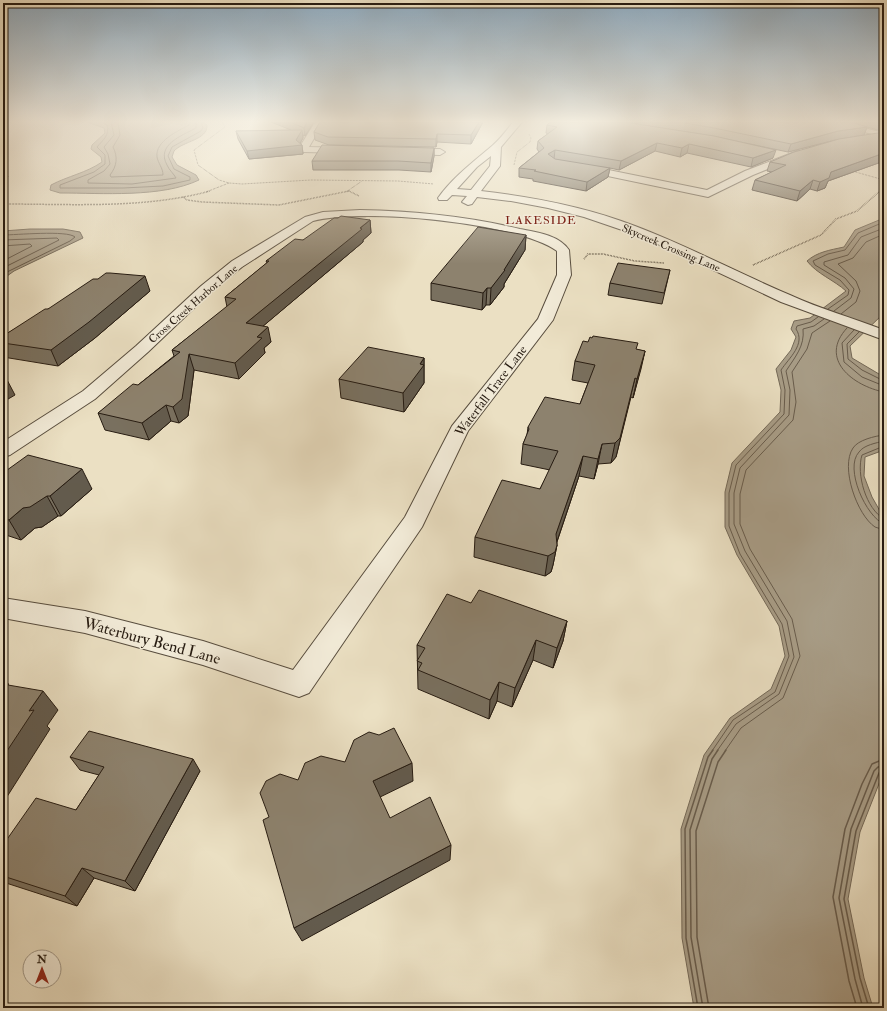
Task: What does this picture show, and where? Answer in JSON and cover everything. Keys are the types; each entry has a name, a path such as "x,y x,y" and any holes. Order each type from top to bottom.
{"street":[{"path":"429,216 470,169"},
{"path":"455,219 494,169"},
{"path":"591,169 708,194 758,169"},
{"name":"Skycreek Crossing Lane","path":"452,188 475,194 548,205 588,215 629,228 666,243 786,299 884,335"},
{"name":"Cross Creek Harbor Lane","path":"3,451 89,395 142,349 206,289 243,260 309,219 323,215 360,213 429,216"},
{"name":"Waterfall Trace Lane","path":"299,684 414,521 459,430 545,320 564,275 563,250 552,242 536,236 486,224 429,216"},
{"name":"Waterbury Bend Lane","path":"3,608 84,622 203,654 299,684"}],"path":[{"path":"204,169 219,180 230,183 246,184 297,180 352,182 398,181 452,188"},
{"path":"848,170 884,180"},
{"path":"352,182 353,189"},
{"path":"183,197 187,200 197,202 230,202 269,205 290,203 349,191 362,182"},
{"path":"3,204 117,203 183,197 215,190 230,183"},
{"path":"749,266 821,235 836,219 857,211 884,188"},
{"path":"349,191 357,195 359,199"},
{"path":"564,275 582,276 584,257 588,254 604,254 635,261 667,263"}],"water":[{"path":"90,169 185,169 196,175 199,180 184,186 149,192 112,194 60,193 50,190 51,185"},
{"path":"884,218 884,313 850,346 852,358 884,377 884,450 865,457 864,476 872,497 884,518 884,771 860,832 848,899 864,978 873,1008 694,1008 682,938 681,829 704,755 730,718 771,689 785,656 779,626 737,555 725,527 725,492 732,463 780,412 781,390 776,369 791,350 796,337 791,329 794,321 810,318 846,291 816,270 807,261 819,253 844,247 855,230"},
{"path":"63,229 80,232 83,238 14,271 3,279 3,231"}],"building":[{"path":"529,169 608,169 587,182 534,171 536,170"},
{"path":"777,169 839,169 831,172 829,178 820,182 813,180 800,191 755,180"},
{"path":"341,216 370,220 360,228 362,229 246,323 268,327 257,337 262,338 235,363 189,354 182,399 173,407 166,405 142,423 98,413 133,384 138,385 180,352 172,350 236,299 225,297 269,261 266,261 295,239 303,240 334,218"},
{"path":"478,227 526,235 505,270 491,288 487,288 483,293 431,283"},
{"path":"618,263 670,270 664,293 610,283"},
{"path":"106,273 145,276 89,322 51,350 3,343 3,336 45,309 48,309 93,279 98,279"},
{"path":"593,336 638,343 636,349 645,351 637,379 635,378 620,438 615,443 602,444 598,459 583,456 556,534 557,545 555,552 548,556 475,537 502,480 540,489 558,451 523,444 529,429 528,427 545,397 580,404 595,365 575,361 583,341 588,342 590,337 592,338"},
{"path":"368,347 424,358 420,364 424,365 403,393 339,379"},
{"path":"28,455 82,469 50,496 47,496 30,507 23,508 9,520 3,518 3,473"},
{"path":"479,590 567,621 557,648 536,640 515,688 499,682 490,700 418,670 422,663 417,661 425,648 417,645 447,594 471,603"},
{"path":"3,683 43,691 29,711 34,710 3,757"},
{"path":"394,728 412,763 373,781 390,818 430,797 451,845 294,928 263,820 269,817 260,793 266,781 280,774 298,780 305,763 321,756 345,762 354,740 369,732 379,735"},
{"path":"89,731 193,759 125,881 82,868 65,896 3,876 3,845 36,798 76,810 104,767 70,757"}],"district":[{"name":"LAKESIDE","path":"541,220"}]}
